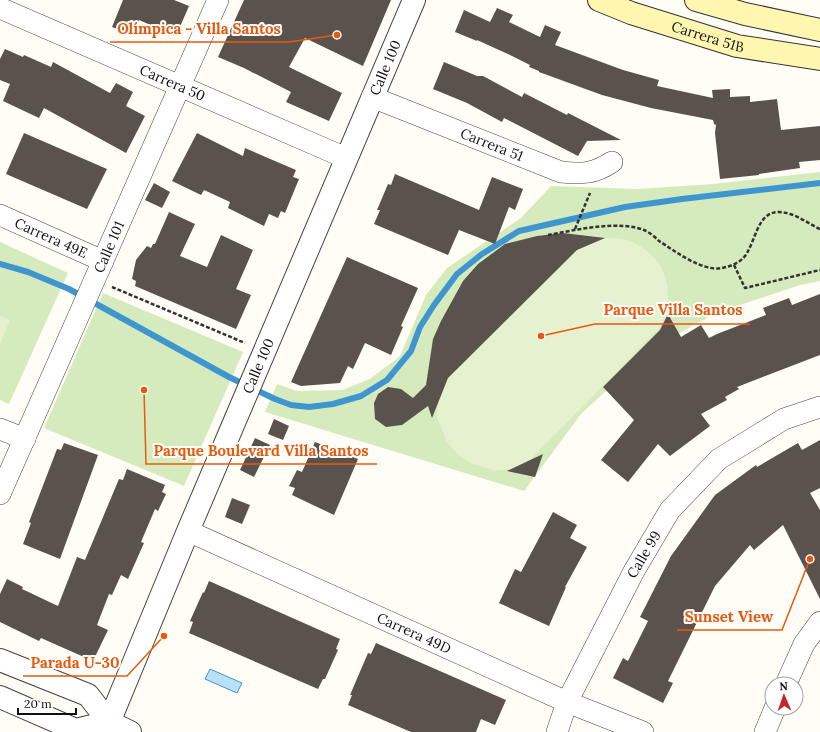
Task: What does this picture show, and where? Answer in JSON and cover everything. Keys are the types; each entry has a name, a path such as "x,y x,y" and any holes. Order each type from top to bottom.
{"main road":[{"name":"Carrera 51B","path":"599,0 631,13 737,46 820,59"},
{"path":"696,0 745,14 820,30"}],"street":[{"name":"Calle 101","path":"0,494 218,0"},
{"name":"Calle 100","path":"107,727 264,351 414,0"},
{"name":"Carrera 50","path":"11,7 180,86 346,158"},
{"name":"Carrera 51","path":"372,97 561,172 582,174 602,169 612,162"},
{"name":"Carrera 49E","path":"0,215 103,261"},
{"name":"Calle 99","path":"557,732 567,702 634,571 670,510 719,458 784,419 820,408"},
{"path":"0,429 25,439"},
{"name":"Carrera 49D","path":"188,531 567,702 643,732"},
{"path":"790,676 804,644 820,622"},
{"path":"0,660 88,695 107,727"},
{"path":"0,697 76,730 107,727 130,732"},
{"path":"765,732 772,716"}],"path":[{"path":"575,230 585,202"},
{"path":"548,235 587,227 622,226 645,230 687,259 706,267 721,269 734,265 742,260 747,253 760,223 769,214 777,212 790,214 820,229"},
{"path":"734,265 745,288 820,270"},
{"path":"93,284 264,351"}],"green space":[{"path":"820,172 820,281 800,285 716,313 652,348 581,414 524,491 265,412 277,384 297,391 342,390 370,379 400,356 426,295 447,268 521,218 551,186 638,189 713,184"},
{"path":"606,238 616,238 631,241 637,244 653,257 660,266 665,275 668,296 664,318 659,329 531,459 511,469 493,470 473,464 458,455 447,442 437,418 438,400 448,377 577,249 592,242"},
{"path":"0,242 68,273 9,404 0,400"},
{"path":"103,293 243,352 184,486 44,428"},
{"path":"0,316 10,320 0,344"}],"water":[{"path":"210,669 242,683 237,693 205,679"}],"building":[{"path":"123,0 174,0 189,6 176,36 139,20 133,36 112,27"},
{"path":"244,0 391,0 363,66 305,38 289,67 342,93 329,121 286,102 291,92 244,68 218,57"},
{"path":"497,8 513,15 509,22 540,37 545,25 561,32 555,45 623,70 659,80 657,86 713,98 712,90 730,89 730,97 750,96 750,102 777,99 781,130 820,126 820,160 799,162 800,168 759,175 720,179 715,133 716,125 714,124 713,120 651,108 602,95 539,72 529,67 530,65 510,55 455,32 464,10 490,22"},
{"path":"5,49 23,57 24,55 51,67 53,62 110,93 116,83 133,92 126,106 145,116 126,153 44,108 39,118 3,101 10,84 0,80 0,59"},
{"path":"444,62 477,76 483,76 522,97 524,93 621,140 587,141 578,156 504,118 502,122 467,103 433,89"},
{"path":"24,133 107,169 87,209 6,174"},
{"path":"197,133 243,156 245,148 296,170 293,177 299,179 285,213 281,211 278,218 269,214 264,226 228,208 230,202 204,190 201,195 172,181"},
{"path":"395,174 479,210 492,177 523,189 515,210 509,207 495,244 459,230 448,255 374,224 380,210 377,210 388,184 391,185"},
{"path":"154,183 170,192 162,208 145,200"},
{"path":"169,212 195,224 180,256 207,267 221,235 253,250 236,289 251,295 236,329 135,286 136,281 132,279 136,260 147,246 151,248 153,244 155,244"},
{"path":"563,233 605,238 577,250 448,378 432,418 428,406 402,425 386,427 375,419 374,403 378,394 388,387 401,389 413,398 426,385 433,339 463,281 478,264 505,244 537,236"},
{"path":"347,257 418,288 401,326 403,327 391,355 365,343 353,369 348,366 340,383 301,386 291,382"},
{"path":"820,294 820,355 737,387 739,389 725,397 727,400 701,414 710,426 670,456 658,444 628,482 601,460 634,420 603,387 660,330 668,314 681,337 701,325 709,338 766,315 763,308 789,298 792,305"},
{"path":"274,419 289,426 283,440 268,434"},
{"path":"255,438 270,445 254,477 240,470"},
{"path":"820,440 820,488 810,493 820,510 820,599 783,525 754,550 750,545 715,586 668,681 673,683 663,703 613,678 623,658 628,661 648,621 640,617 671,556 715,495 756,465 757,467 798,443 802,450"},
{"path":"315,442 358,459 334,515 292,495 295,488 289,486 297,470 302,472"},
{"path":"64,443 98,455 60,559 23,544 31,523 29,522 57,449 61,450"},
{"path":"543,454 535,477 507,471"},
{"path":"127,469 165,485 162,492 166,494 158,511 155,509 141,542 144,543 128,579 121,575 112,595 109,594 97,625 108,630 93,661 41,638 39,641 0,622 0,594 7,579 23,587 22,589 58,606 77,557 85,560 119,479 123,480"},
{"path":"232,498 250,505 242,524 225,517"},
{"path":"553,512 577,525 570,538 587,547 565,587 549,626 499,603 515,569 521,572"},
{"path":"209,581 340,639 336,649 338,650 325,679 323,679 318,689 189,633 193,622 190,621"},
{"path":"376,643 506,700 495,725 481,719 476,732 411,732 348,705 352,695 350,695 368,653 371,654"}],"waterway":[{"path":"0,264 28,272 69,289 229,377 275,399 291,405 309,407 333,404 361,396 387,380 411,351 420,327 457,274 482,254 519,231 625,207 820,183"}],"place":[{"name":"Olímpica - Villa Santos","path":"337,35"},
{"name":"Parque Villa Santos","path":"541,336"},
{"name":"Parque Boulevard Villa Santos","path":"144,390"},
{"name":"Sunset View","path":"810,559"},
{"name":"Parada U-30","path":"164,636"}]}
